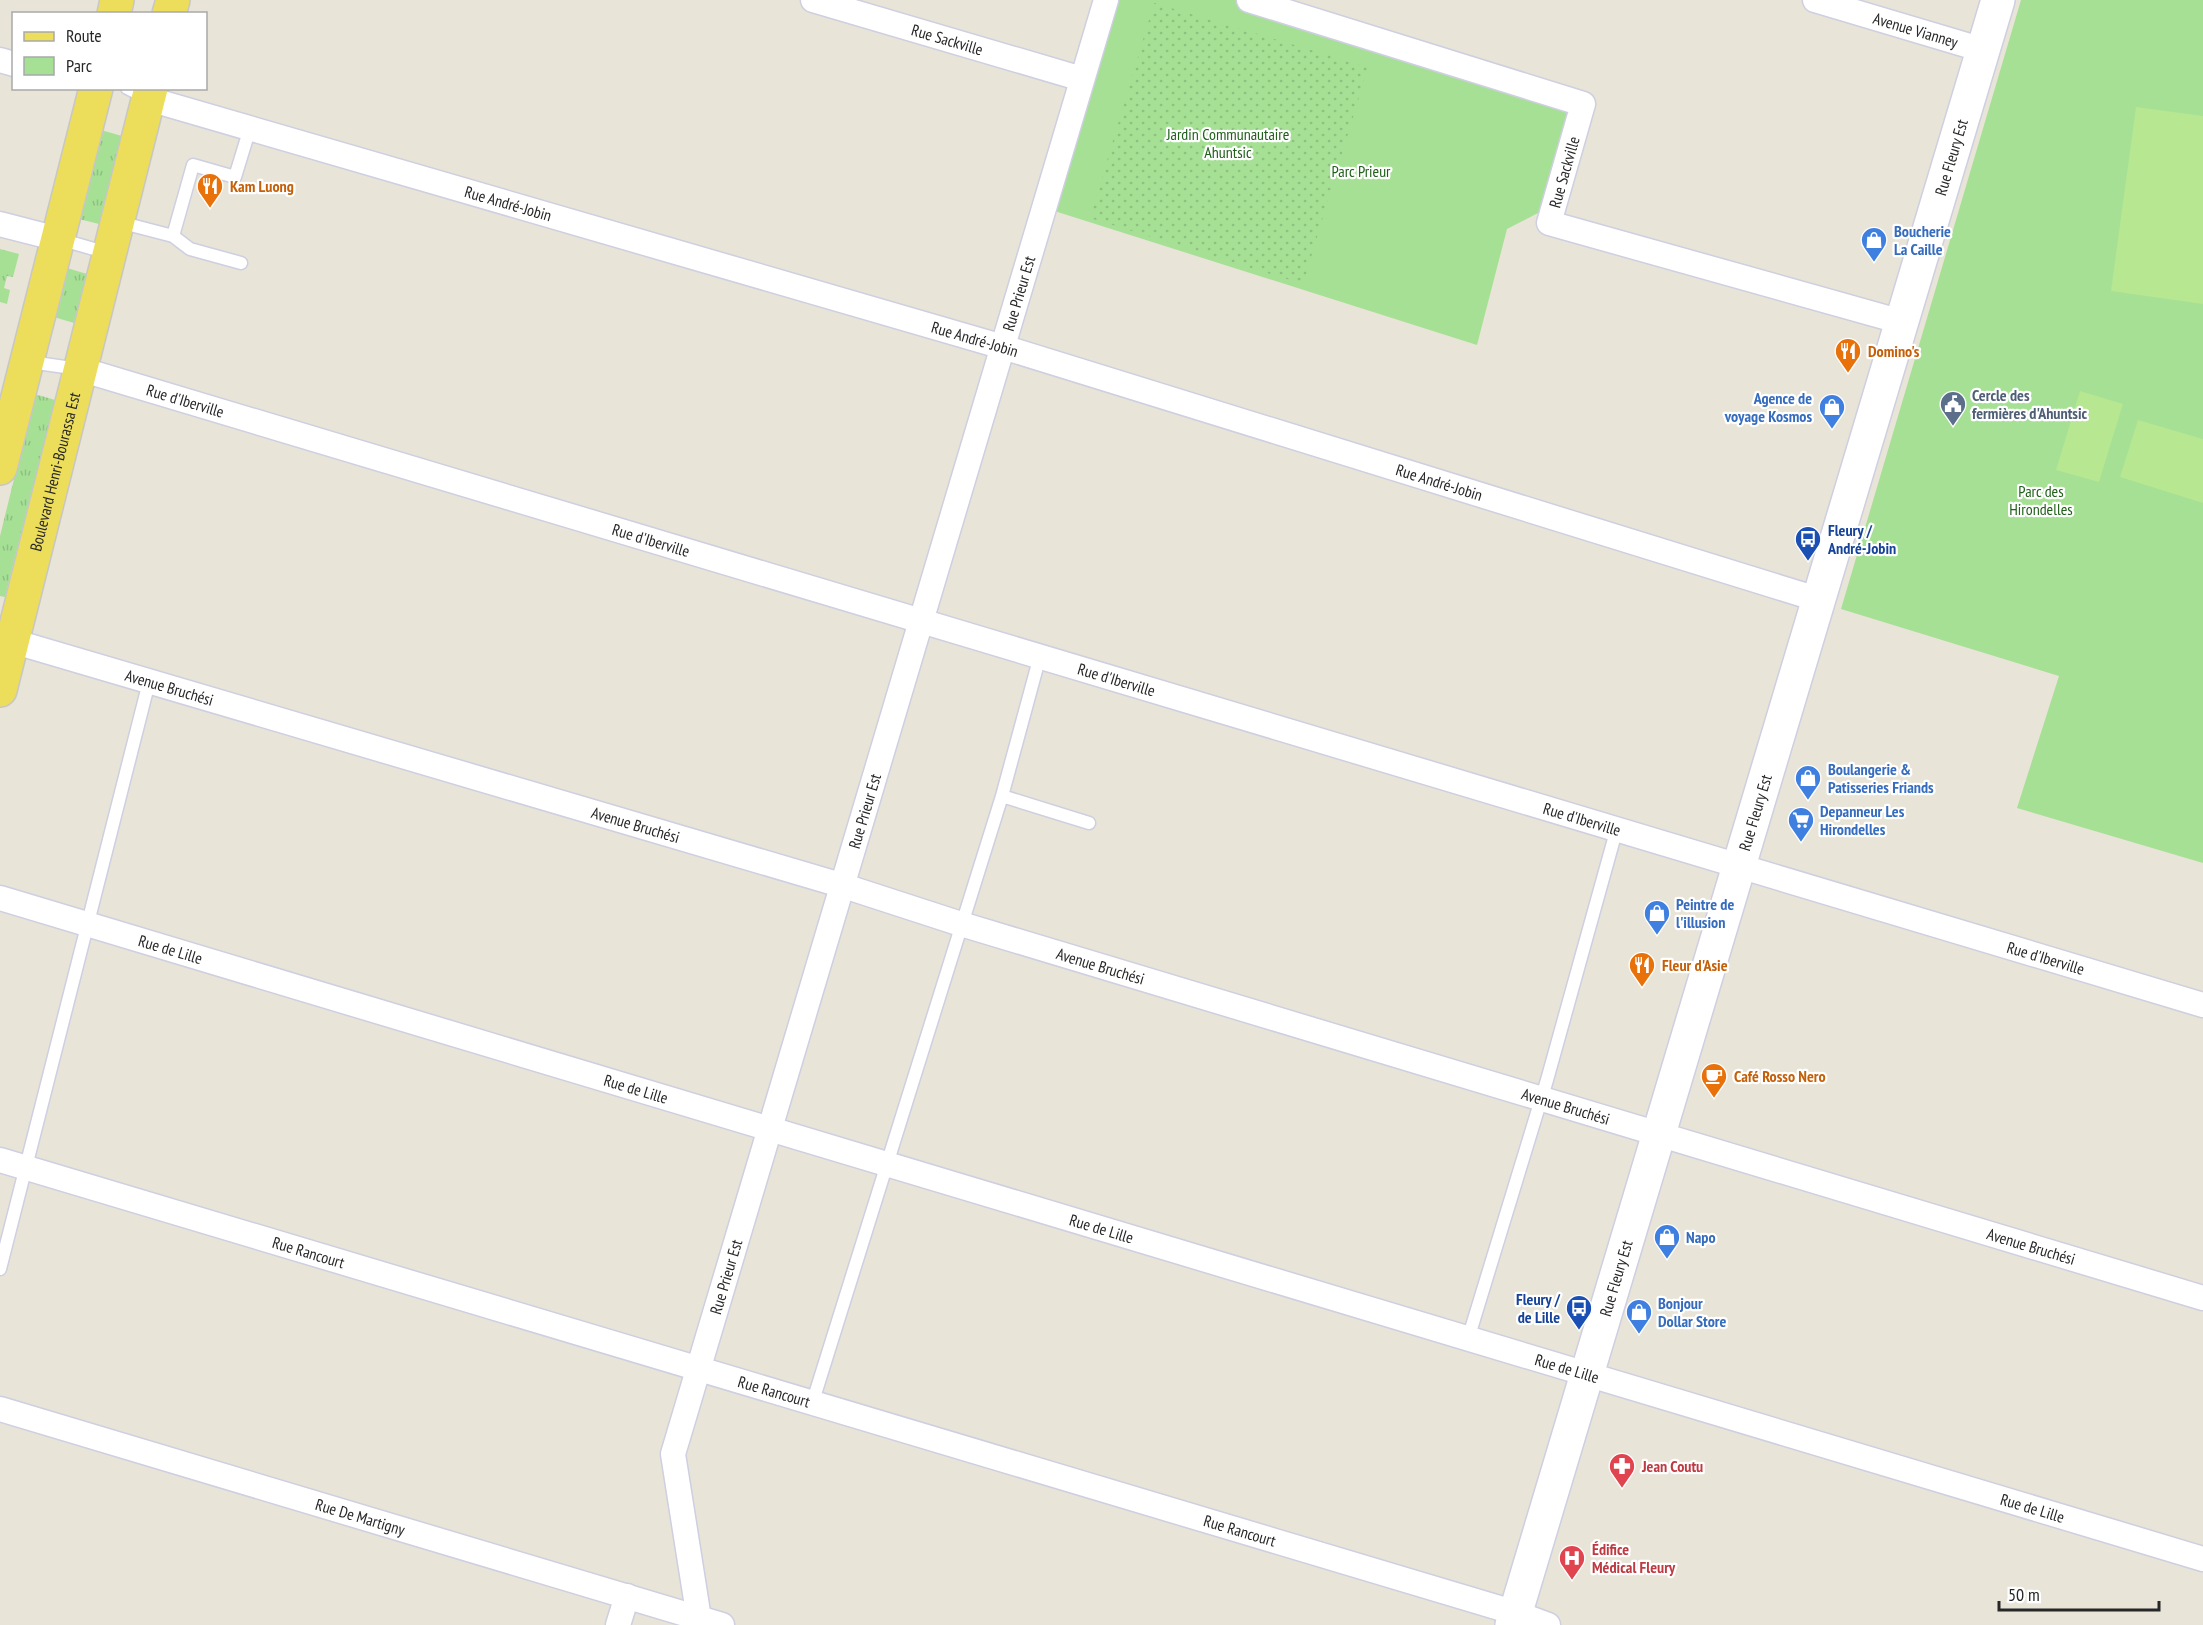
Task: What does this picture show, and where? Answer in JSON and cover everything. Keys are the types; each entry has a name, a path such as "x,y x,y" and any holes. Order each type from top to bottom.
{"main road":[{"path":"0,468 95,90"},
{"name":"Boulevard Henri-Bourassa Est","path":"0,690 6,635 118,222 142,92"}],"street":[{"name":"Rue Sackville","path":"813,0 1082,79"},
{"name":"Rue Prieur Est","path":"699,1621 673,1454 1106,0"},
{"name":"Rue Sackville","path":"1249,0 1583,104 1549,223 1902,322"},
{"name":"Avenue Vianney","path":"1815,0 1983,50"},
{"name":"Rue Fleury Est","path":"1514,1619 1998,0"},
{"name":"Rue André-Jobin","path":"142,92 250,128 1003,347 1820,600"},
{"path":"0,224 58,239"},
{"name":"Rue d'Iberville","path":"80,369 921,618 1040,656 2203,1005"},
{"name":"Avenue Bruchési","path":"6,635 149,682 844,886 961,924 1541,1096 1660,1135 2203,1298"},
{"name":"Rue de Lille","path":"0,898 2203,1558"},
{"name":"Rue Rancourt","path":"0,1160 697,1369 1514,1619 1548,1625"},
{"name":"Rue De Martigny","path":"0,1409 627,1596 699,1621 722,1625"},
{"path":"618,1625 627,1596"},
{"path":"627,1596 629,1625"}],"lane":[{"path":"173,236 193,165 235,177 250,128"},
{"path":"118,222 173,236 190,249 241,263"},
{"path":"58,239 110,253"},
{"name":"Rue d'Iberville","path":"28,356 62,369 80,369"},
{"path":"812,1404 1002,796 1040,656"},
{"path":"0,1269 149,682"},
{"path":"1002,796 1089,823"},
{"path":"1468,1339 1541,1096 1617,828"}],"green space":[{"name":"Parc Prieur","path":"1106,0 1249,0 1583,104 1542,211 1507,229 1477,345 1045,208"},
{"name":"Parc des Hirondelles","path":"2021,0 2203,0 2203,863 2017,808 2059,676 1841,609"},
{"name":"Jardin Communautaire Ahuntsic","path":"1154,3 1368,67 1303,284 1090,218"},
{"path":"2136,107 2203,116 2203,304 2111,291"},
{"path":"101,130 122,136 99,224 79,219"},
{"path":"0,249 19,254 13,277 7,276 4,288 10,290 7,304 0,302"},
{"path":"67,268 87,274 74,323 54,317"},
{"path":"2080,391 2123,404 2099,482 2056,470"},
{"path":"35,394 55,400 5,597 0,596 0,536"},
{"path":"2138,420 2203,439 2203,503 2120,477"}],"place":[{"name":"Kam Luong","path":"210,209"},
{"name":"Boucherie La Caille","path":"1874,263"},
{"name":"Domino's","path":"1848,374"},
{"name":"Cercle des fermières d'Ahuntsic","path":"1953,427"},
{"name":"Agence de voyage Kosmos","path":"1832,430"},
{"name":"Fleury / André-Jobin","path":"1808,562"},
{"name":"Boulangerie & Patisseries Friands","path":"1808,801"},
{"name":"Depanneur Les Hirondelles","path":"1801,843"},
{"name":"Peintre de l'illusion","path":"1657,936"},
{"name":"Fleur d'Asie","path":"1642,988"},
{"name":"Café Rosso Nero","path":"1714,1099"},
{"name":"Napo","path":"1667,1260"},
{"name":"Fleury / de Lille","path":"1579,1331"},
{"name":"Bonjour Dollar Store","path":"1639,1335"},
{"name":"Jean Coutu","path":"1622,1489"},
{"name":"Édifice Médical Fleury","path":"1572,1581"}]}
